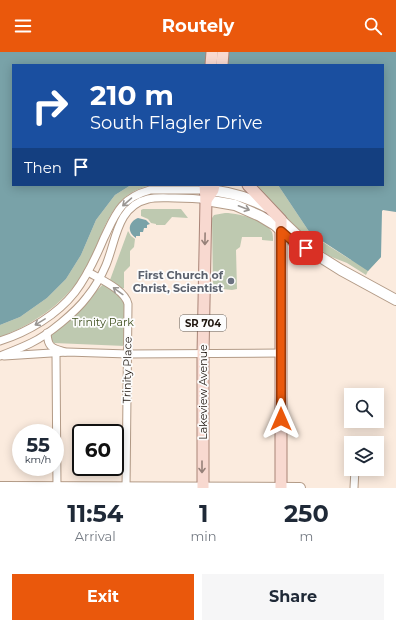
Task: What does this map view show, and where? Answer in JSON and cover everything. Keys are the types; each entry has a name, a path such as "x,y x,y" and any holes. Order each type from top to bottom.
{"main road":[{"path":"211,64 212,52"},
{"path":"222,64 223,52"},
{"path":"249,186 269,208 281,225 281,488"},
{"name":"Lakeview Avenue","path":"202,488 203,354 209,190"}],"street":[{"path":"3,340 28,329 62,306 74,293 88,272 122,206 132,197 142,192 150,190 209,190 246,197 269,208"},
{"path":"209,190 227,203 249,210 269,221 281,225 301,239 306,248 346,273 396,300"},
{"path":"0,356 31,343 47,333 68,318 87,298 100,279 124,216 134,205 141,201 153,198 193,198 209,190"},
{"name":"Trinity Place","path":"88,272 121,292 128,304 126,488"},
{"path":"28,329 24,346 28,355"},
{"path":"47,333 47,341 52,347 68,352"},
{"path":"3,340 13,340 24,346"},
{"path":"0,356 56,354 68,352 128,354 281,354"},
{"path":"56,354 57,488"},
{"path":"354,476 354,488"},
{"path":"0,487 300,488"}],"green space":[{"path":"129,186 151,186 139,189 128,195 118,204 104,227 82,276 56,305 35,320 0,337 0,325 20,317 47,298 66,279 81,255 96,220 115,195"},
{"path":"256,186 279,186 310,233 351,260 381,257 366,275 347,263 329,256 303,236"},
{"path":"181,209 188,218 172,217 165,225 156,225 141,216 141,210"},
{"path":"225,213 237,214 257,220 268,227 273,236 273,241 262,240 262,237 242,237 240,247 236,250 237,289 232,290 213,288 212,218 214,215"},
{"path":"128,231 135,239 134,247 130,251 130,266 124,272 124,288 122,289 110,280"},
{"name":"Trinity Park","path":"103,284 120,295 125,305 125,346 54,343 51,335 69,321"}],"water":[{"path":"0,52 396,52 396,212 382,211 381,257 368,271 310,233 279,186 384,186 384,64 12,64 12,186 129,186 115,195 96,220 81,255 66,279 47,298 20,317 0,325"},
{"path":"138,218 146,220 150,224 147,225 147,228 144,228 143,232 140,232 140,236 136,236 136,238 131,233 130,227 132,222"}],"place":[{"name":"First Church of Christ, Scientist","path":"231,281"}],"route":[{"path":"281,419 281,231 297,245 306,248"}]}
